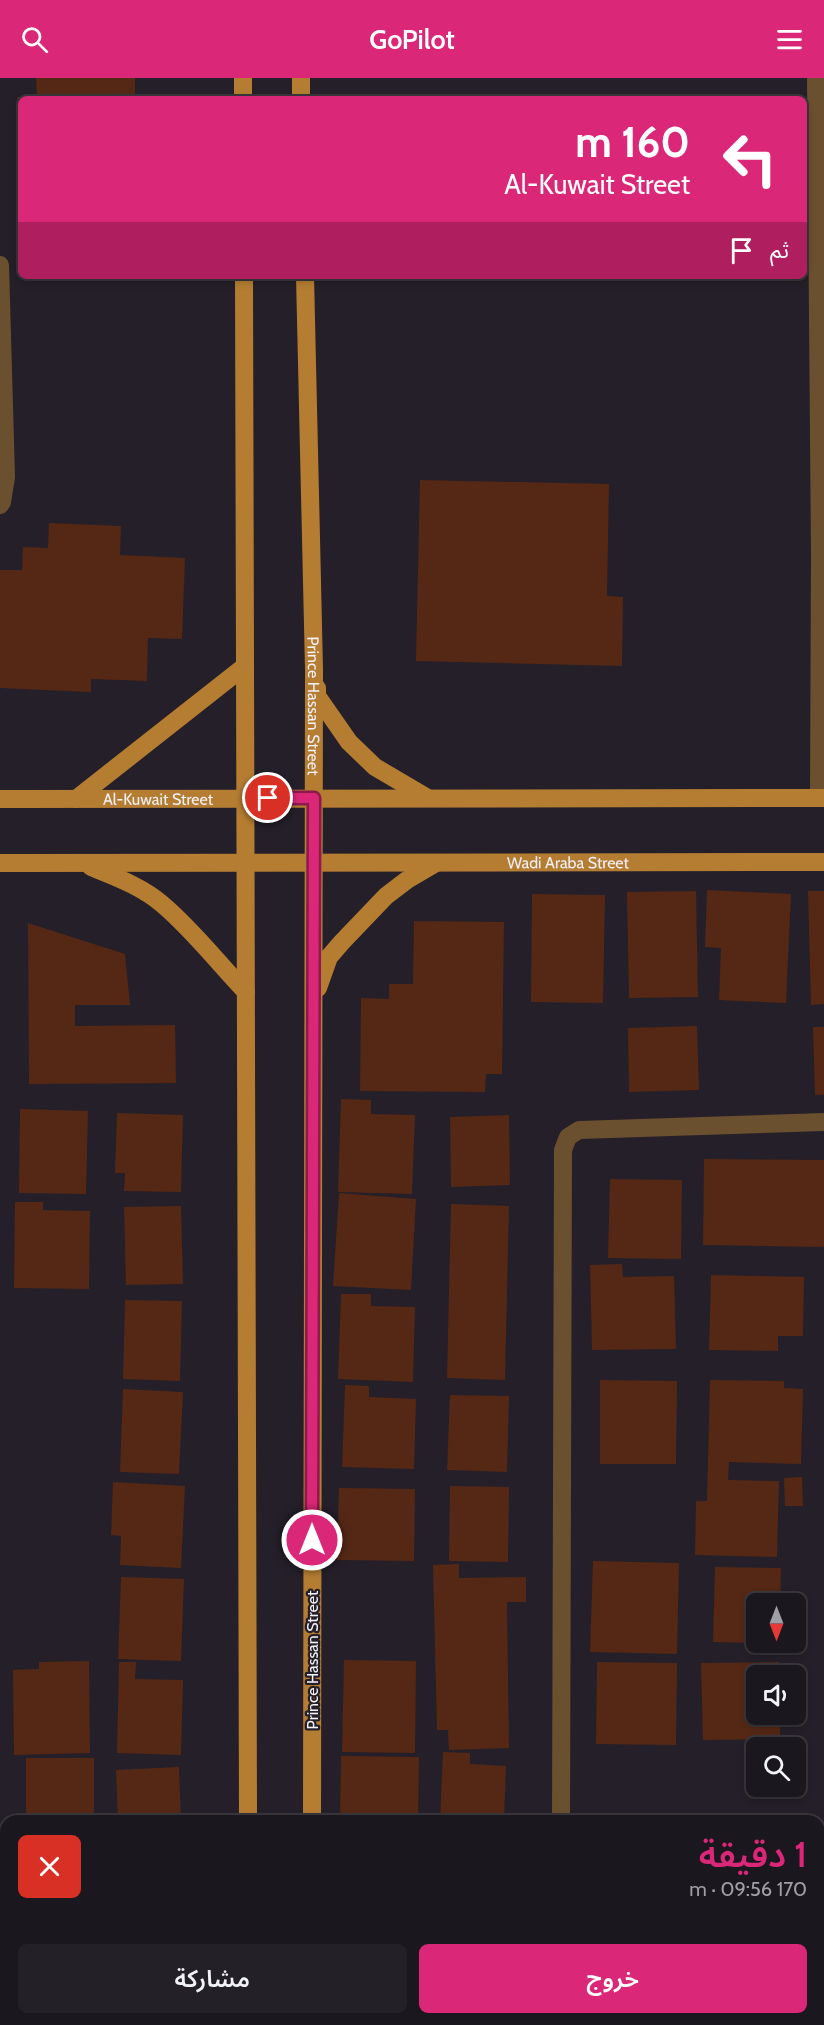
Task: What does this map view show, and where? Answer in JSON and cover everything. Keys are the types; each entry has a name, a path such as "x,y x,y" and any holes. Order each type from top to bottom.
{"main road":[{"path":"243,78 243,96"},
{"path":"301,78 301,96"},
{"path":"244,279 248,1815"},
{"name":"Prince Hassan Street","path":"305,279 314,669 312,1815"},
{"path":"76,799 245,666"},
{"path":"314,669 317,696 349,742 375,767 427,798"},
{"path":"314,798 821,798"},
{"name":"Al-Kuwait Street","path":"0,799 314,798"},
{"path":"314,1001 329,957 342,942 386,896 437,862"},
{"name":"Wadi Araba Street","path":"314,863 824,862"},
{"path":"0,863 314,863"},
{"path":"81,863 120,879 161,903 246,992"}],"street":[{"path":"816,78 822,555 821,798"},
{"path":"0,265 6,477 0,506"},
{"path":"561,1815 563,1150 568,1137 579,1130 824,1122"}],"building":[{"path":"36,78 135,78 135,96 37,96"},
{"path":"17,97 18,97 18,157"},
{"path":"420,480 609,484 607,596 623,597 622,666 416,661"},
{"path":"49,523 121,526 120,555 185,558 182,639 148,638 147,681 91,679 91,692 0,688 0,570 22,570 23,547 48,548"},
{"path":"707,890 791,894 786,1003 719,1000 721,948 705,947"},
{"path":"696,891 698,997 629,998 627,892"},
{"path":"808,891 824,891 824,1004 811,1005"},
{"path":"532,894 605,895 603,1003 531,1002"},
{"path":"414,921 504,922 502,1074 486,1074 485,1092 360,1091 361,998 389,999 389,984 413,984"},
{"path":"28,923 125,954 130,1005 75,1005 75,1026 175,1025 176,1083 29,1084"},
{"path":"697,1026 699,1090 629,1092 628,1028"},
{"path":"813,1027 824,1027 824,1095 815,1095"},
{"path":"341,1099 371,1100 371,1114 415,1115 412,1194 338,1192"},
{"path":"20,1109 88,1111 86,1194 19,1193"},
{"path":"117,1113 183,1115 181,1192 124,1191 125,1173 115,1173"},
{"path":"509,1115 510,1185 451,1187 450,1117"},
{"path":"704,1159 824,1160 824,1247 703,1245"},
{"path":"610,1179 682,1180 681,1259 608,1258"},
{"path":"339,1193 416,1199 411,1290 333,1286"},
{"path":"15,1202 43,1202 43,1210 90,1211 89,1289 14,1288"},
{"path":"451,1204 509,1206 505,1380 447,1378"},
{"path":"181,1206 183,1284 126,1285 124,1207"},
{"path":"622,1264 623,1277 674,1276 676,1349 592,1350 590,1265"},
{"path":"711,1275 804,1277 803,1336 778,1336 778,1351 709,1350"},
{"path":"341,1294 371,1294 371,1306 415,1307 413,1382 338,1379"},
{"path":"125,1300 182,1301 180,1381 123,1379"},
{"path":"600,1380 677,1381 676,1464 600,1464"},
{"path":"710,1380 784,1381 784,1388 803,1389 801,1464 729,1462 728,1480 779,1481 777,1557 695,1555 696,1501 707,1501"},
{"path":"345,1385 369,1386 369,1397 416,1399 414,1469 342,1467"},
{"path":"123,1389 183,1392 179,1474 120,1472"},
{"path":"450,1395 509,1396 507,1472 447,1470"},
{"path":"802,1477 803,1506 785,1506 784,1478"},
{"path":"113,1482 185,1486 181,1568 120,1565 121,1536 111,1535"},
{"path":"450,1486 509,1487 508,1562 449,1561"},
{"path":"339,1488 415,1489 414,1561 337,1560"},
{"path":"593,1561 679,1563 677,1654 590,1652"},
{"path":"459,1564 459,1578 526,1577 526,1602 507,1602 509,1748 449,1750 448,1730 437,1730 433,1565"},
{"path":"715,1567 781,1568 780,1593 746,1593 746,1643 713,1642"},
{"path":"121,1577 184,1579 181,1661 118,1659"},
{"path":"344,1660 416,1661 415,1753 342,1752"},
{"path":"89,1661 90,1753 14,1755 13,1670 39,1669 39,1662"},
{"path":"119,1662 136,1662 135,1679 183,1680 181,1755 117,1753"},
{"path":"597,1662 677,1663 676,1745 596,1744"},
{"path":"779,1662 779,1665 746,1665 746,1725 780,1725 780,1737 703,1740 701,1663"},
{"path":"443,1752 470,1753 470,1764 506,1766 504,1815 440,1815"},
{"path":"341,1756 419,1757 418,1815 340,1815"},
{"path":"26,1758 94,1758 94,1815 26,1815"},
{"path":"179,1767 181,1815 118,1815 116,1770"}],"route":[{"path":"268,798 314,798 312,1540"}]}
